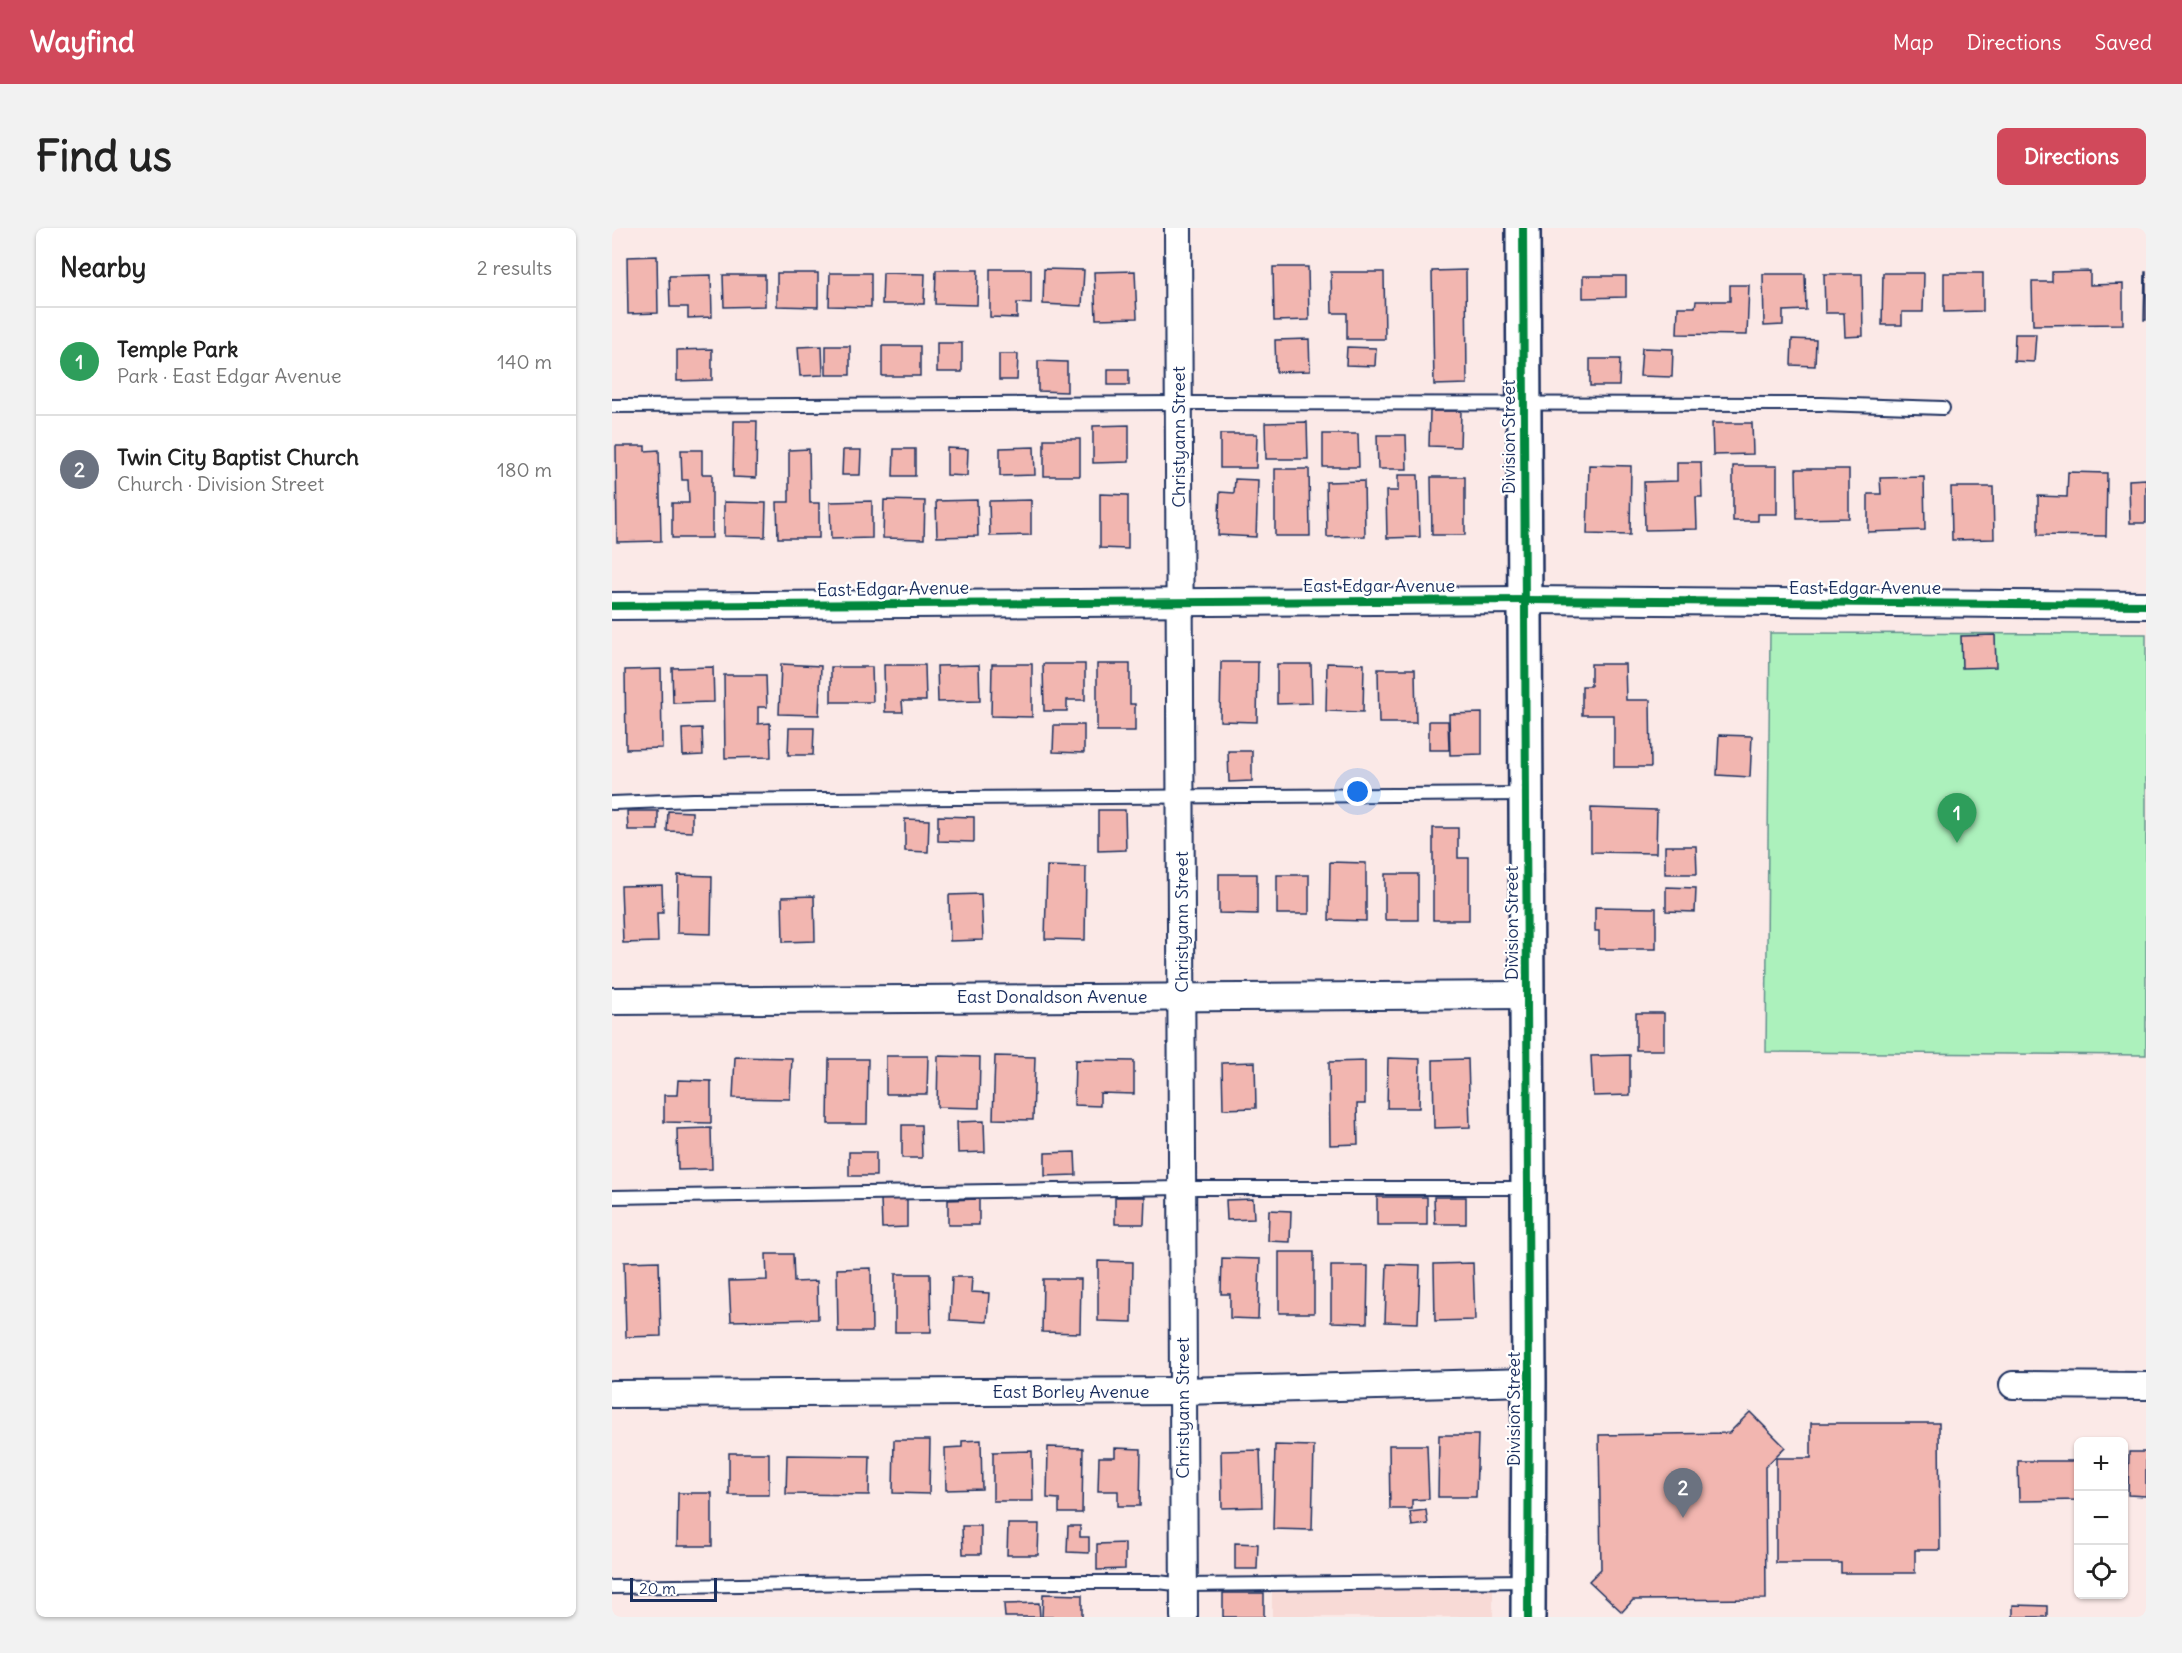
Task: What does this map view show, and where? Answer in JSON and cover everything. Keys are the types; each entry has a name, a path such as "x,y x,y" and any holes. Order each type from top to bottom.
{"street":[{"name":"Christyann Street","path":"1178,228 1184,1617"},
{"name":"Division Street","path":"1523,228 1527,794 1528,1617"},
{"name":"East Edgar Avenue","path":"612,606 1525,600 2146,605"},
{"name":"East Donaldson Avenue","path":"612,1001 1527,995"},
{"name":"East Borley Avenue","path":"612,1395 1182,1391 1529,1382"},
{"path":"2013,1384 2146,1386"}],"lane":[{"path":"612,406 1179,403 1821,404 1943,408"},
{"path":"612,803 693,800 1527,794"},
{"path":"612,1197 1182,1188 1528,1188"},
{"path":"612,1587 926,1582 1158,1582 1184,1585 1529,1580"}],"shaded area":[{"path":"1493,1589 1493,1617 1272,1617 1272,1591"}],"green space":[{"path":"1770,633 2146,634 2146,1055 1766,1052"}],"building":[{"path":"657,256 658,313 628,314 627,257"},
{"path":"1273,267 1308,267 1309,320 1274,321"},
{"path":"990,269 1031,269 1031,304 1017,303 1017,318 990,317"},
{"path":"1044,269 1084,270 1082,306 1043,304"},
{"path":"936,270 978,270 977,305 935,304"},
{"path":"1466,270 1467,384 1434,385 1432,271"},
{"path":"1135,271 1137,318 1096,319 1094,272"},
{"path":"2090,271 2090,285 2123,284 2123,324 2033,325 2032,282 2052,282 2052,272"},
{"path":"1331,272 1384,272 1385,339 1347,339 1347,313 1332,313"},
{"path":"2145,272 2146,320 2144,320"},
{"path":"777,273 818,273 818,307 777,306"},
{"path":"830,273 871,273 871,307 829,306"},
{"path":"883,273 925,274 924,304 882,304"},
{"path":"1883,273 1924,273 1923,312 1902,312 1902,325 1882,325"},
{"path":"1944,273 1983,273 1983,311 1944,312"},
{"path":"1763,274 1805,274 1806,310 1783,311 1783,325 1764,326"},
{"path":"1824,274 1862,274 1863,336 1845,337 1844,313 1825,313"},
{"path":"711,275 712,317 688,318 688,307 670,307 669,276"},
{"path":"723,275 765,275 765,306 724,307"},
{"path":"1583,276 1626,276 1626,297 1583,298"},
{"path":"1730,285 1749,285 1747,335 1677,334 1678,307 1695,307 1696,301 1730,301"},
{"path":"2015,334 2036,334 2034,362 2014,361"},
{"path":"1309,339 1310,371 1276,372 1275,340"},
{"path":"1792,339 1816,340 1815,366 1791,365"},
{"path":"937,343 962,343 962,372 937,372"},
{"path":"822,346 823,375 800,376 798,347"},
{"path":"826,346 850,346 850,375 826,375"},
{"path":"882,346 920,346 920,376 882,376"},
{"path":"1347,347 1376,348 1375,366 1346,365"},
{"path":"1642,348 1673,349 1672,377 1640,376"},
{"path":"712,349 712,380 677,381 677,350"},
{"path":"999,354 1018,354 1017,380 999,380"},
{"path":"1590,359 1620,359 1619,386 1590,386"},
{"path":"1038,361 1067,362 1067,392 1038,391"},
{"path":"1108,369 1129,369 1129,385 1108,385"},
{"path":"1430,411 1461,411 1460,447 1429,446"},
{"path":"734,421 757,421 756,478 733,477"},
{"path":"1307,422 1308,459 1266,459 1265,423"},
{"path":"1712,423 1752,423 1753,454 1713,455"},
{"path":"1129,425 1129,462 1093,463 1093,426"},
{"path":"1220,434 1257,434 1256,468 1220,468"},
{"path":"1323,434 1358,434 1359,467 1323,467"},
{"path":"1377,435 1406,435 1407,469 1378,469"},
{"path":"1044,439 1080,439 1080,476 1044,476"},
{"path":"616,446 645,446 645,451 659,450 661,541 617,542"},
{"path":"1034,447 1035,475 1000,476 1000,448"},
{"path":"947,448 968,449 967,476 947,475"},
{"path":"809,449 810,503 819,503 819,538 778,538 777,502 789,502 789,450"},
{"path":"894,449 915,449 915,476 893,476"},
{"path":"681,450 702,450 702,474 712,474 712,538 672,538 672,503 689,503 688,480 682,480"},
{"path":"843,450 861,450 860,475 842,475"},
{"path":"1677,462 1701,462 1702,497 1696,497 1697,529 1645,530 1644,482 1677,481"},
{"path":"1589,465 1631,466 1630,535 1587,534"},
{"path":"1733,466 1777,466 1777,514 1758,514 1758,521 1733,521"},
{"path":"1275,469 1309,469 1310,536 1275,536"},
{"path":"1796,469 1849,469 1849,518 1797,519"},
{"path":"2068,472 2107,473 2106,536 2038,535 2038,496 2067,497"},
{"path":"1398,475 1418,475 1420,537 1387,538 1386,491 1398,491"},
{"path":"1431,477 1465,477 1465,535 1432,535"},
{"path":"1924,477 1925,530 1868,532 1868,494 1881,494 1880,478"},
{"path":"1235,479 1258,480 1256,537 1218,535 1220,492 1234,493"},
{"path":"2146,479 2146,523 2130,523 2129,480"},
{"path":"1364,481 1365,536 1327,537 1326,482"},
{"path":"1951,487 1993,487 1994,539 1952,540"},
{"path":"1100,494 1128,495 1128,549 1100,548"},
{"path":"884,500 925,501 924,539 883,538"},
{"path":"977,500 978,536 937,537 936,501"},
{"path":"1031,500 1031,535 990,536 989,501"},
{"path":"872,501 872,538 831,539 830,502"},
{"path":"724,502 766,503 765,537 724,536"},
{"path":"1995,635 1996,667 1962,668 1961,636"},
{"path":"1221,662 1258,662 1257,722 1220,721"},
{"path":"1327,663 1364,664 1363,712 1326,711"},
{"path":"781,664 821,666 819,715 779,714"},
{"path":"992,664 1032,664 1032,717 991,716"},
{"path":"1043,664 1085,664 1085,700 1067,700 1067,711 1044,711"},
{"path":"1097,664 1130,664 1130,704 1135,704 1135,731 1097,731"},
{"path":"1277,664 1311,664 1312,703 1277,704"},
{"path":"1591,664 1625,664 1626,700 1650,700 1651,767 1614,767 1614,715 1582,715 1582,686 1591,686"},
{"path":"884,665 925,665 926,701 902,701 903,712 885,712"},
{"path":"979,665 980,701 938,702 937,666"},
{"path":"713,667 714,702 673,703 672,668"},
{"path":"831,667 872,667 873,702 831,702"},
{"path":"661,669 662,748 626,749 625,670"},
{"path":"1378,669 1415,669 1416,723 1379,723"},
{"path":"724,675 766,675 767,707 758,707 758,724 770,723 771,757 725,758"},
{"path":"1482,713 1482,754 1450,755 1449,714"},
{"path":"1429,721 1448,721 1449,750 1429,750"},
{"path":"1054,725 1084,725 1084,753 1053,752"},
{"path":"702,728 703,755 683,756 682,729"},
{"path":"789,728 814,728 813,755 788,755"},
{"path":"1719,735 1752,736 1750,777 1717,775"},
{"path":"1228,751 1252,751 1252,781 1229,782"},
{"path":"1591,808 1657,810 1656,853 1591,852"},
{"path":"1098,810 1125,810 1126,850 1098,851"},
{"path":"627,811 658,811 658,830 628,830"},
{"path":"668,811 692,812 692,832 667,831"},
{"path":"938,816 974,817 974,842 938,841"},
{"path":"905,819 929,820 928,852 905,851"},
{"path":"1433,828 1458,828 1458,858 1469,858 1469,920 1433,920"},
{"path":"1665,846 1696,846 1697,874 1665,874"},
{"path":"1330,862 1366,863 1366,921 1329,920"},
{"path":"1047,866 1086,867 1085,940 1045,939"},
{"path":"1219,874 1257,874 1257,914 1219,913"},
{"path":"1385,874 1418,874 1418,920 1385,920"},
{"path":"678,875 712,876 711,934 677,933"},
{"path":"1277,875 1309,875 1309,914 1277,914"},
{"path":"662,885 663,913 657,913 658,942 623,943 621,886"},
{"path":"1666,887 1696,888 1695,912 1666,911"},
{"path":"981,894 983,940 950,941 949,895"},
{"path":"814,896 815,941 783,942 782,897"},
{"path":"1595,907 1656,908 1656,949 1599,949 1599,931 1595,931"},
{"path":"1636,1013 1664,1013 1664,1050 1636,1050"},
{"path":"1630,1055 1630,1095 1593,1096 1591,1056"},
{"path":"886,1056 928,1056 927,1094 886,1094"},
{"path":"938,1056 980,1057 979,1108 937,1107"},
{"path":"995,1056 1035,1057 1033,1120 993,1119"},
{"path":"735,1057 792,1058 790,1099 733,1098"},
{"path":"1388,1058 1420,1059 1419,1108 1387,1108"},
{"path":"829,1059 868,1059 867,1124 828,1124"},
{"path":"1468,1059 1470,1127 1434,1128 1433,1060"},
{"path":"1075,1060 1134,1061 1134,1094 1100,1093 1100,1106 1074,1105"},
{"path":"1365,1061 1365,1104 1357,1104 1358,1144 1330,1145 1329,1062"},
{"path":"1255,1062 1256,1108 1223,1109 1222,1063"},
{"path":"678,1080 711,1081 711,1123 664,1122 664,1095 677,1095"},
{"path":"984,1121 985,1152 958,1153 957,1122"},
{"path":"902,1125 921,1125 922,1158 902,1158"},
{"path":"711,1128 712,1169 678,1170 677,1129"},
{"path":"849,1152 876,1152 876,1176 849,1176"},
{"path":"1075,1152 1076,1175 1045,1176 1045,1153"},
{"path":"1115,1197 1145,1197 1144,1224 1115,1224"},
{"path":"1377,1197 1427,1197 1427,1225 1377,1225"},
{"path":"1434,1197 1466,1197 1466,1224 1435,1224"},
{"path":"907,1198 907,1227 882,1228 881,1199"},
{"path":"979,1199 979,1225 948,1225 948,1200"},
{"path":"1253,1199 1254,1219 1227,1220 1226,1200"},
{"path":"1269,1210 1291,1211 1290,1242 1268,1241"},
{"path":"1279,1252 1314,1252 1314,1313 1279,1313"},
{"path":"766,1254 793,1254 794,1282 817,1281 818,1319 731,1321 729,1281 767,1280"},
{"path":"1222,1258 1260,1259 1258,1319 1230,1318 1230,1294 1221,1294"},
{"path":"659,1261 661,1336 626,1337 624,1262"},
{"path":"1098,1261 1133,1262 1132,1322 1098,1321"},
{"path":"1473,1263 1475,1320 1435,1321 1434,1264"},
{"path":"1387,1264 1420,1265 1418,1323 1385,1322"},
{"path":"1331,1266 1368,1266 1367,1323 1331,1322"},
{"path":"871,1268 872,1332 838,1332 837,1269"},
{"path":"895,1274 930,1274 931,1332 895,1332"},
{"path":"952,1277 972,1277 971,1292 989,1293 987,1322 950,1320"},
{"path":"1043,1279 1081,1279 1080,1333 1042,1332"},
{"path":"1750,1412 1785,1447 1765,1467 1766,1599 1633,1600 1622,1612 1589,1581 1601,1569 1599,1435 1729,1433"},
{"path":"1811,1423 1939,1423 1940,1550 1915,1550 1915,1573 1841,1573 1841,1563 1776,1563 1776,1458 1811,1458"},
{"path":"1439,1435 1478,1435 1476,1497 1438,1497"},
{"path":"894,1440 930,1440 929,1494 893,1493"},
{"path":"981,1440 982,1489 946,1490 945,1448 962,1447 962,1441"},
{"path":"1275,1445 1314,1446 1312,1530 1273,1529"},
{"path":"1389,1445 1427,1445 1429,1499 1412,1500 1412,1509 1390,1509"},
{"path":"1048,1447 1083,1448 1082,1513 1059,1513 1059,1499 1047,1498"},
{"path":"1115,1448 1141,1449 1140,1506 1118,1506 1118,1491 1098,1491 1099,1457 1115,1457"},
{"path":"1260,1450 1262,1507 1222,1508 1221,1451"},
{"path":"1032,1451 1033,1501 993,1501 993,1452"},
{"path":"2129,1452 2146,1452 2146,1496 2128,1495"},
{"path":"729,1453 769,1453 769,1495 729,1495"},
{"path":"787,1455 870,1456 869,1495 786,1494"},
{"path":"2018,1461 2074,1461 2074,1500 2019,1501"},
{"path":"678,1493 712,1493 712,1546 677,1546"},
{"path":"1426,1510 1428,1524 1412,1526 1410,1512"},
{"path":"1008,1524 1039,1524 1038,1555 1007,1555"},
{"path":"962,1526 981,1526 981,1554 963,1554"},
{"path":"1068,1526 1080,1526 1080,1537 1089,1537 1089,1553 1067,1552"},
{"path":"1125,1543 1125,1569 1097,1570 1097,1544"},
{"path":"1235,1543 1258,1544 1257,1569 1235,1569"},
{"path":"1223,1593 1264,1593 1264,1617 1223,1617"},
{"path":"1043,1594 1082,1595 1082,1617 1042,1617"},
{"path":"1039,1603 1040,1617 1005,1617 1004,1604"},
{"path":"2013,1605 2047,1606 2047,1617 2013,1617"}],"cycle path":[{"path":"1523,228 1529,1382 1528,1617"},
{"path":"612,606 1525,600 2146,605"}],"place":[{"name":"Temple Park","path":"1957,843"},
{"name":"Twin City Baptist Church","path":"1683,1518"}]}
